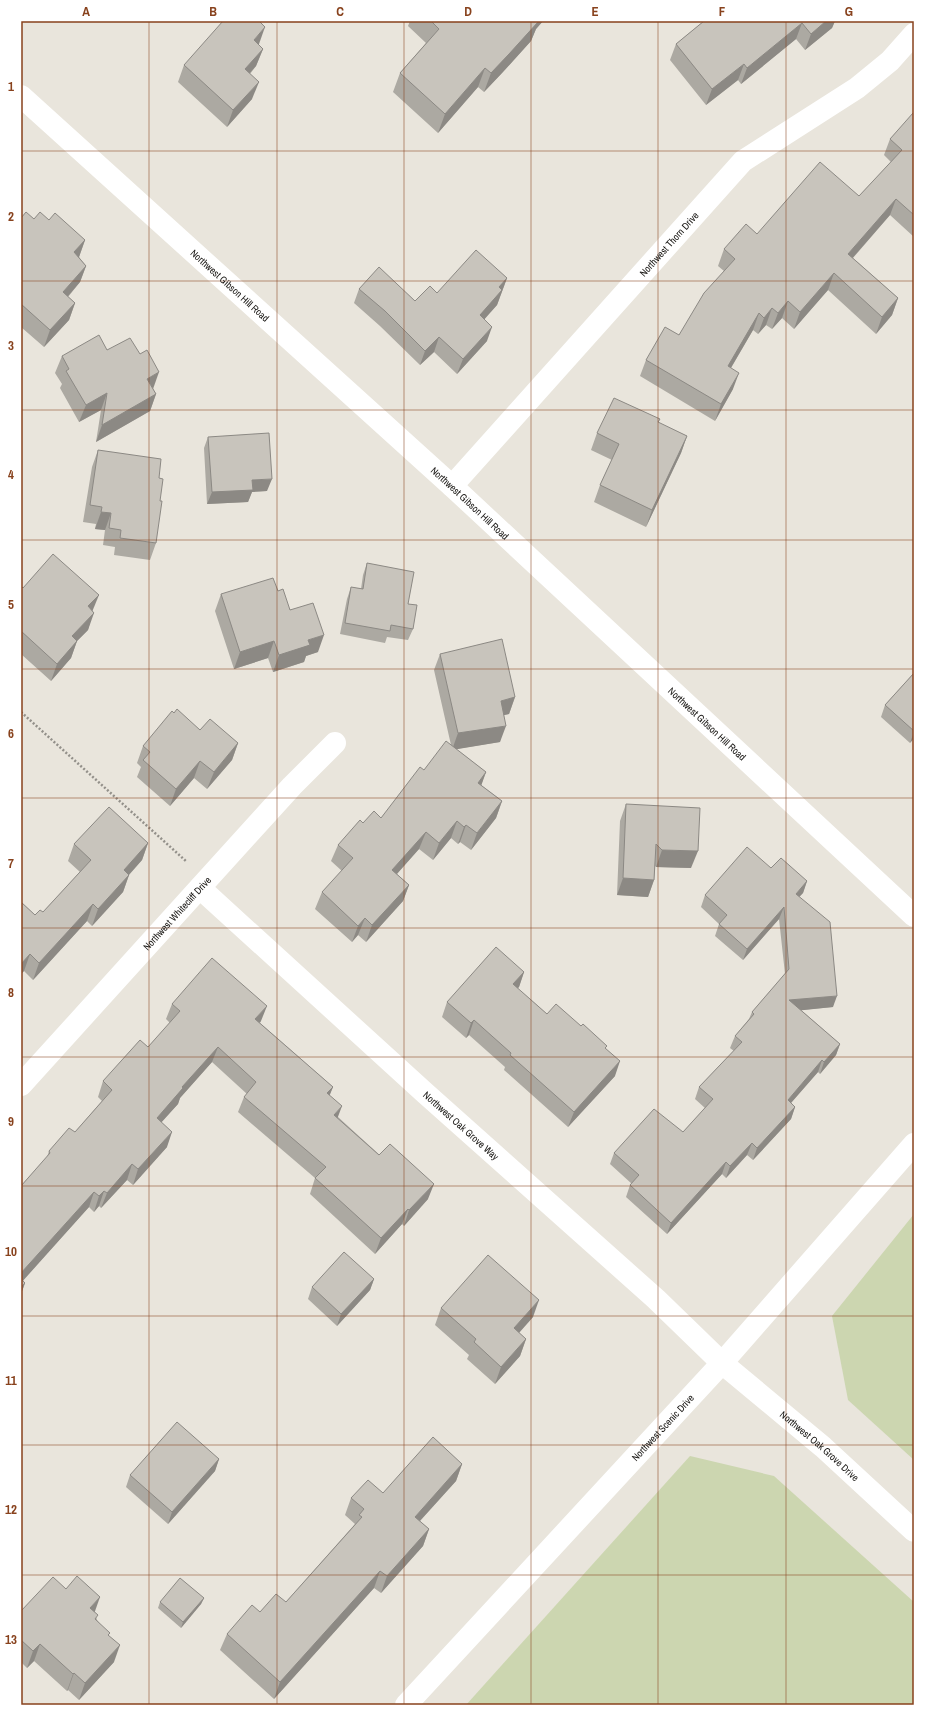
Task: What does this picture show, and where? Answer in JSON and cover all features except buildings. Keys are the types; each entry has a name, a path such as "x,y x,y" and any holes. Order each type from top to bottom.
{"street":[{"name":"Northwest Thorn Drive","path":"452,486 742,162 857,88 890,61 914,34"},
{"name":"Northwest Gibson Hill Road","path":"21,96 452,486 914,916"},
{"name":"Northwest Whitecliff Drive","path":"21,1084 292,786 335,743"},
{"name":"Northwest Oak Grove Way","path":"204,884 425,1093 656,1299 722,1363"},
{"name":"Northwest Scenic Drive","path":"406,1705 722,1363 914,1144"},
{"name":"Northwest Oak Grove Drive","path":"722,1363 823,1447 914,1531"}],"path":[{"path":"21,712 204,884"}],"green space":[{"path":"914,1214 914,1460 848,1400 832,1316"},
{"path":"690,1456 774,1476 914,1602 914,1705 466,1705"}]}
